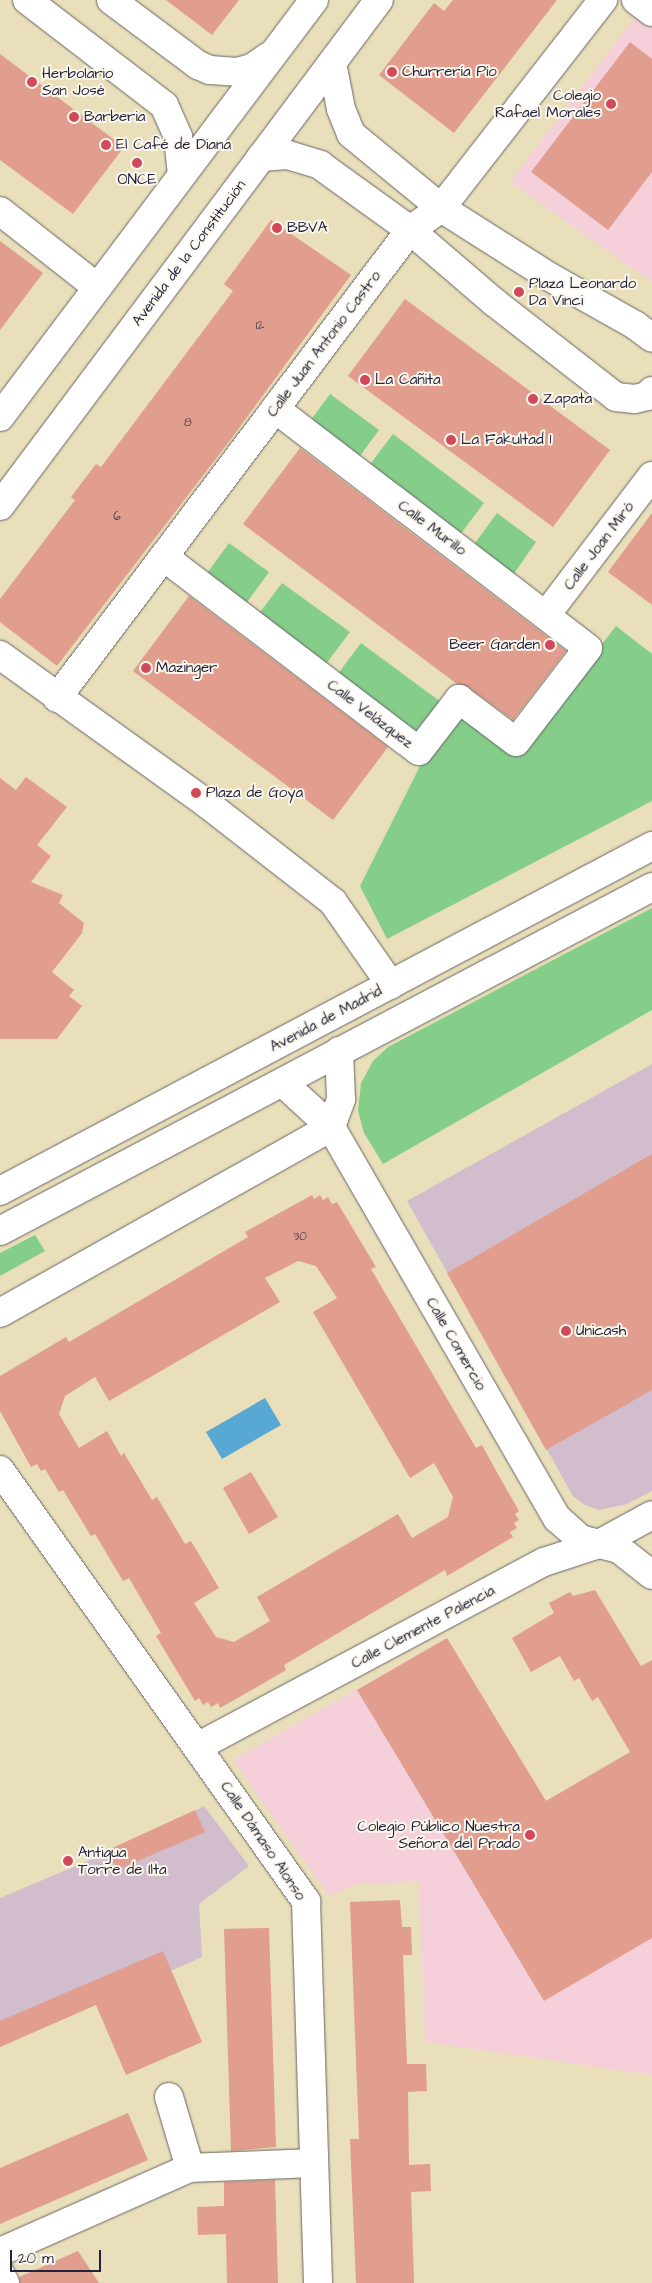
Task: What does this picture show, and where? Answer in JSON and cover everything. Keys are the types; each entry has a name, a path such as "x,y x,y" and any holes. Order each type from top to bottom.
{"street":[{"path":"27,0 164,105 178,137 182,176"},
{"path":"111,0 198,65 210,70 237,72 252,68 277,48"},
{"path":"0,417 314,0"},
{"name":"Avenida de la Constitución","path":"0,506 379,0"},
{"name":"Calle Juan Antonio Castro","path":"57,698 410,230 441,208 603,0"},
{"path":"636,0 652,12"},
{"path":"332,63 341,109 351,134 441,208 548,276 635,325 652,338"},
{"path":"262,157 288,155 320,165 410,230 494,302 616,397 635,399 647,396 652,391"},
{"path":"0,210 97,287"},
{"name":"Calle Murillo","path":"275,409 588,648"},
{"name":"Calle Joan Miró","path":"546,615 652,476"},
{"name":"Calle Velázquez","path":"164,557 419,751 459,699 516,742 588,648"},
{"path":"0,655 57,698 206,803 333,902 391,984"},
{"name":"Avenida de Madrid","path":"0,1191 652,846"},
{"path":"0,1231 652,887"},
{"path":"0,1313 331,1127 341,1099 339,1051"},
{"name":"Calle Comercio","path":"284,1082 331,1127 546,1502 571,1533 589,1543 599,1544 629,1554 652,1575"},
{"name":"Calle Dámaso Alonso","path":"0,1470 198,1746 306,1901 318,2283"},
{"name":"Calle Clemente Palencia","path":"198,1746 544,1562 599,1544 652,1515"},
{"path":"168,2097 190,2168"},
{"path":"0,2252 190,2168 313,2163"},
{"path":"0,2273 5,2283"}],"shaded area":[{"name":"Colegio Rafael Morales","path":"637,15 652,27 652,282 510,182"},
{"path":"652,1064 652,1491 627,1504 599,1510 585,1505 573,1496 407,1201"},
{"path":"447,1638 546,1801 652,1739 652,2075 425,2042 419,1882 358,1884 329,1896 233,1760"},
{"path":"204,1806 249,1866 199,1904 202,1957 0,2047 0,1898 140,1839"}],"green space":[{"path":"330,394 379,430 357,460 308,424"},
{"path":"393,434 484,503 459,536 368,467"},
{"path":"497,513 536,542 513,575 473,546"},
{"path":"229,543 269,572 245,605 205,576"},
{"path":"282,583 350,632 326,664 258,615"},
{"path":"616,626 652,654 652,801 387,939 360,886 420,766 459,715 515,757"},
{"path":"361,643 445,705 421,737 337,675"},
{"path":"652,908 652,1010 383,1164 364,1133 358,1111 361,1083 373,1061 388,1047"},
{"path":"35,1235 45,1251 0,1276 0,1253"}],"water":[{"path":"265,1398 281,1425 222,1459 206,1432"}],"building":[{"path":"166,0 239,0 212,35"},
{"path":"453,0 557,0 454,133 379,75 434,3 444,11"},
{"name":"Colegio Rafael Morales","path":"630,42 652,59 652,172 608,230 531,172"},
{"path":"0,54 124,147 73,214 0,160"},
{"path":"271,220 351,275 231,439 57,666 0,622 0,599 75,500 71,497 96,464 101,467 233,291 224,284"},
{"path":"0,241 43,273 0,330"},
{"path":"405,299 610,450 553,527 348,376"},
{"path":"300,448 566,651 513,720 468,687 457,684 243,524"},
{"path":"652,513 652,605 608,572"},
{"path":"189,596 388,747 333,820 133,671"},
{"path":"26,777 67,807 37,845 51,856 31,882 63,895 59,903 84,923 82,933 52,972 74,990 69,996 82,1006 57,1039 0,1039 0,778 16,790"},
{"name":"Unicash","path":"652,1154 652,1390 546,1450 447,1273"},
{"path":"312,1195 314,1199 320,1195 323,1200 328,1197 332,1204 337,1202 376,1267 371,1269 476,1448 482,1445 519,1511 515,1514 519,1520 514,1523 517,1528 510,1532 513,1537 447,1576 445,1570 284,1665 286,1670 220,1708 218,1703 211,1707 208,1702 203,1705 199,1698 195,1701 156,1636 161,1633 129,1578 123,1581 95,1534 91,1536 63,1490 59,1492 45,1469 41,1471 37,1464 31,1467 0,1411 0,1376 66,1337 69,1342 248,1237 245,1232","holes":["298,1261 316,1266 337,1298 313,1312 410,1478 434,1463 453,1497 448,1517 412,1538 398,1514 257,1597 270,1621 234,1642 216,1637 194,1603 219,1588 191,1541 185,1544 157,1497 152,1500 124,1453 121,1456 107,1431 79,1448 59,1414 65,1396 95,1377 109,1401 280,1302 265,1278"]},
{"path":"251,1472 278,1517 249,1534 223,1488"},
{"name":"Colegio Público Nuestra Señora del Prado","path":"595,1590 641,1666 652,1660 652,1938 544,2001 357,1690 447,1638 546,1801 630,1752 598,1697 592,1701 579,1678 574,1681 560,1656 531,1672 512,1638 554,1613 549,1603 570,1592 573,1596"},
{"path":"195,1810 205,1832 117,1870 108,1850"},
{"path":"400,1900 402,1927 411,1927 412,1955 403,1955 407,2064 426,2064 427,2091 408,2092 409,2165 430,2164 431,2191 411,2192 414,2283 356,2283 350,2139 359,2139 350,1902"},
{"path":"269,1928 276,2147 231,2151 224,1929"},
{"path":"163,1951 202,2042 126,2075 96,2005 0,2047 0,2021"},
{"path":"128,2113 148,2160 0,2224 0,2168"},
{"path":"275,2180 278,2283 227,2283 226,2234 198,2235 197,2207 224,2206 224,2182"},
{"path":"78,2251 99,2283 20,2283 19,2277"}],"place":[{"name":"Churrería Pío","path":"392,72"},
{"name":"Herbolario San José","path":"32,82"},
{"name":"Colegio Rafael Morales","path":"611,104"},
{"name":"Barberia","path":"74,117"},
{"name":"El Café de Diana","path":"106,145"},
{"name":"ONCE","path":"137,163"},
{"name":"BBVA","path":"277,228"},
{"name":"Plaza Leonardo Da Vinci","path":"519,292"},
{"name":"La Cañita","path":"365,380"},
{"name":"Zapata","path":"533,399"},
{"name":"La Fakultad 1","path":"451,440"},
{"name":"Beer Garden","path":"550,645"},
{"name":"Mazinger","path":"146,668"},
{"name":"Plaza de Goya","path":"196,793"},
{"name":"Unicash","path":"566,1331"},
{"name":"Colegio Público Nuestra Señora del Prado","path":"530,1835"},
{"name":"Antigua Torre de Ilta","path":"68,1861"}]}
